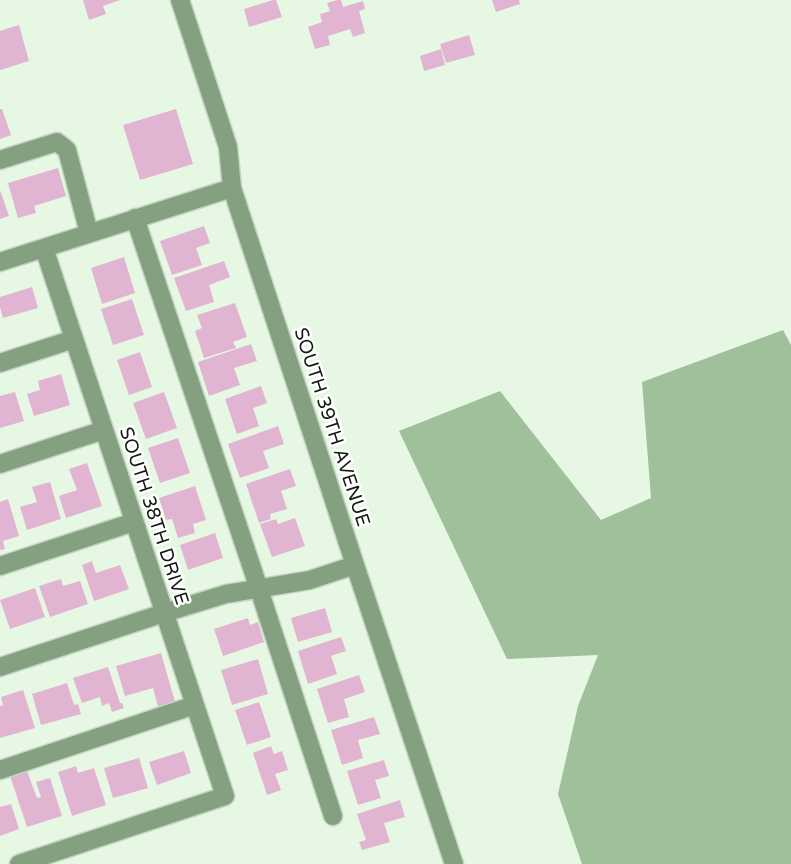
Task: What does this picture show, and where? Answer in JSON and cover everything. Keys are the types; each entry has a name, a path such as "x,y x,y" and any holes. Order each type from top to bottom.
{"street":[{"name":"SOUTH 39TH AVENUE","path":"180,0 228,147 232,188 454,864"},
{"path":"0,160 57,142 67,150 89,233"},
{"path":"0,262 232,188"},
{"path":"135,218 333,817"},
{"name":"SOUTH 38TH DRIVE","path":"19,864 225,796 44,248"},
{"path":"0,363 74,339"},
{"path":"0,464 104,430"},
{"path":"0,566 134,522"},
{"path":"0,667 226,594 310,580 355,565"},
{"path":"0,770 195,705"}],"shaded area":[{"path":"783,330 791,345 791,864 582,864 558,794 578,706 598,655 507,659 399,431 500,391 601,520 651,498 642,382"}],"building":[{"path":"83,0 120,0 103,6 106,14 89,20"},
{"path":"276,0 282,17 249,27 244,9"},
{"path":"341,0 343,7 363,1 365,9 359,11 365,33 353,37 350,29 328,36 330,45 315,49 308,27 322,22 320,14 330,11 327,3"},
{"path":"492,0 519,0 520,4 496,12"},
{"path":"19,25 29,61 0,70 0,31"},
{"path":"469,35 475,55 446,63 440,44"},
{"path":"441,49 445,65 424,71 420,56"},
{"path":"0,109 11,135 0,139"},
{"path":"176,109 193,164 140,180 123,125"},
{"path":"58,168 66,196 34,206 36,213 18,218 8,183"},
{"path":"0,190 9,216 0,219"},
{"path":"204,226 210,243 196,248 202,265 172,275 160,241"},
{"path":"124,257 135,293 102,304 91,268"},
{"path":"224,261 230,277 209,285 214,302 186,311 174,278"},
{"path":"32,287 38,308 3,318 0,297"},
{"path":"132,299 144,335 113,345 101,309"},
{"path":"235,303 247,337 233,342 236,348 204,358 195,331 202,328 197,315"},
{"path":"251,344 257,361 234,368 240,385 209,396 198,362"},
{"path":"140,352 152,387 129,395 117,360"},
{"path":"61,374 70,405 34,416 27,394 40,390 38,381"},
{"path":"261,386 267,403 253,408 259,426 237,434 225,399"},
{"path":"15,392 24,421 0,428 0,396"},
{"path":"164,392 177,428 146,439 133,403"},
{"path":"278,426 284,444 263,451 269,468 240,478 228,444"},
{"path":"178,438 190,473 160,483 148,448"},
{"path":"87,463 102,506 66,518 59,496 77,490 69,469"},
{"path":"290,469 296,486 281,491 287,509 270,514 271,519 259,523 246,484"},
{"path":"50,482 61,519 27,530 20,507 37,502 32,487"},
{"path":"195,486 206,520 193,524 195,533 178,538 172,519 166,520 159,498"},
{"path":"8,499 19,536 3,541 5,549 0,550 0,502"},
{"path":"295,518 305,546 272,557 260,524 276,519 278,524"},
{"path":"215,533 223,558 188,570 180,545"},
{"path":"92,561 96,573 120,565 129,589 94,601 82,565"},
{"path":"61,579 63,586 80,581 88,604 50,617 39,586"},
{"path":"35,588 45,617 10,629 0,600"},
{"path":"325,608 332,632 298,642 291,618"},
{"path":"248,618 250,625 258,622 264,642 223,656 214,629"},
{"path":"341,637 346,651 331,656 337,674 308,684 298,651"},
{"path":"161,653 176,705 159,710 153,688 125,696 116,666"},
{"path":"258,659 268,694 232,705 221,670"},
{"path":"108,667 124,708 112,712 109,703 102,706 100,697 82,703 73,678"},
{"path":"359,675 365,692 344,699 349,717 328,723 317,689"},
{"path":"67,683 74,705 78,704 81,714 41,725 32,694"},
{"path":"23,690 35,728 0,738 0,706 3,705 1,697"},
{"path":"259,702 271,737 247,745 235,710"},
{"path":"374,717 380,734 358,740 363,758 342,765 331,730"},
{"path":"271,746 274,754 282,751 288,770 275,774 281,790 267,795 253,753"},
{"path":"184,751 191,773 157,785 149,762"},
{"path":"139,758 148,788 113,798 104,768"},
{"path":"384,760 389,776 375,780 381,798 358,805 347,771"},
{"path":"76,766 78,773 94,768 106,805 72,816 58,772"},
{"path":"27,771 37,798 41,797 36,782 50,778 62,816 27,827 10,776"},
{"path":"400,800 405,817 384,823 390,842 362,850 359,842 366,840 357,814"},
{"path":"11,804 19,829 0,836 0,807"}]}
